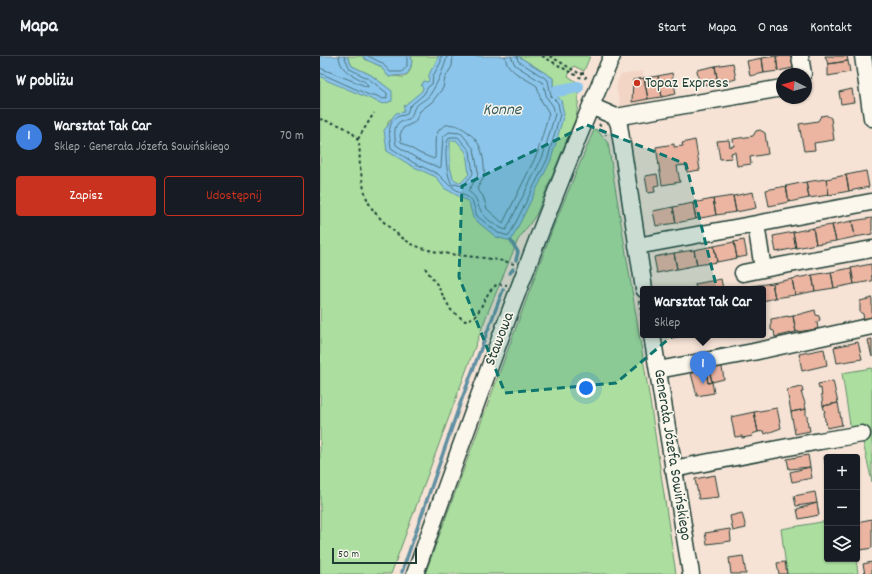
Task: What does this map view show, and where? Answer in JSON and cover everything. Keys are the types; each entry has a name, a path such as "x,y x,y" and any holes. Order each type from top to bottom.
{"street":[{"name":"Stawowa","path":"415,574 465,432 527,269 612,56"},
{"path":"800,56 802,68"},
{"path":"863,56 872,118"},
{"path":"591,106 616,117 776,89"},
{"path":"616,117 619,124 644,286"},
{"path":"637,246 871,202"},
{"path":"756,224 763,268"},
{"path":"742,273 872,248"},
{"path":"658,370 754,352 872,326"},
{"name":"Generała Józefa Sowińskiego","path":"653,338 691,574"},
{"path":"674,469 862,434"}],"path":[{"path":"542,56 582,78 587,77 591,68"},
{"path":"550,56 580,74 586,72"},
{"path":"358,139 374,113"},
{"path":"320,119 335,123 351,132 358,139 365,189 371,207 381,218 408,241 429,249 467,256 503,260 527,269"},
{"path":"425,268 436,283 451,310 466,321 476,316 486,297 498,284 510,284"}],"highlighted area":[{"path":"587,125 686,164 719,297 616,383 505,393 459,277 462,186"}],"shaded area":[{"path":"643,71 649,107 622,113 616,87 620,75"}],"green space":[{"path":"347,56 363,56 365,59 380,66 389,77 403,77 410,71 412,62 411,56 443,56 422,103 389,120 387,127 387,151 443,137 557,98 554,94 557,93 556,89 553,89 553,78 518,56 590,56 584,71 574,66 568,76 577,82 578,101 575,120 536,215 518,240 486,317 391,574 320,574 320,76 389,89 371,75 352,66"},
{"path":"596,129 608,143 650,401 676,574 425,574 554,225 594,130"},
{"path":"872,368 872,482 862,438 851,431 842,373"},
{"path":"824,522 824,562 856,562 858,574 787,574 781,529"}],"water":[{"path":"320,56 347,56 352,66 371,75 392,91 392,101 383,104 328,81 320,76"},
{"path":"363,56 411,56 411,67 405,75 389,77 380,66 365,59"},
{"name":"Konne","path":"438,56 518,56 553,78 553,88 556,89 558,93 554,94 561,100 564,114 551,160 511,241 496,237 473,218 469,202 444,188 436,177 412,166 387,151 384,130 396,113 404,112 404,106 422,91 423,88 421,86 424,81 428,82 429,75","holes":["456,140 466,152 469,174 461,183 453,179 450,166 450,141"]}],"building":[{"path":"776,56 778,68 776,68 776,71 764,73 762,58"},
{"path":"776,56 791,56 793,68 778,68"},
{"path":"825,56 847,56 848,61 828,64"},
{"path":"762,58 764,73 750,76 747,61"},
{"path":"848,61 850,72 828,76 828,64"},
{"path":"733,63 736,79 718,84 715,66"},
{"path":"715,66 718,84 699,85 697,70"},
{"path":"672,73 676,94 662,97 658,76"},
{"path":"658,76 662,97 648,99 644,78"},
{"path":"644,78 648,99 632,102 633,80"},
{"path":"852,89 854,102 841,104 839,92"},
{"path":"826,115 831,118 834,140 814,143 815,150 804,151 799,124 818,121 821,116"},
{"path":"760,130 765,133 768,154 750,157 751,164 737,166 735,152 731,153 732,158 720,159 717,141 729,140 730,147 734,146 733,139 753,136 756,131"},
{"path":"695,140 700,170 687,172 686,165 677,166 680,182 662,185 656,147 674,144 674,147 683,146 682,143"},
{"path":"866,171 869,187 849,191 846,175"},
{"path":"657,174 659,185 654,186 655,192 648,193 645,176"},
{"path":"846,175 849,191 829,195 826,179"},
{"path":"826,179 829,195 809,198 806,182"},
{"path":"806,182 809,198 789,202 786,186"},
{"path":"786,186 789,202 769,206 766,190"},
{"path":"753,192 756,208 736,212 733,196"},
{"path":"733,196 736,212 716,215 713,199"},
{"path":"713,199 716,215 696,219 693,203"},
{"path":"693,203 696,219 676,223 673,207"},
{"path":"673,207 676,223 656,226 653,211"},
{"path":"872,218 872,234 855,237 852,221"},
{"path":"852,221 855,237 836,241 832,225"},
{"path":"832,225 836,241 816,244 813,228"},
{"path":"813,228 816,244 796,248 793,232"},
{"path":"793,232 796,248 776,252 773,236"},
{"path":"744,240 747,256 737,258 734,242"},
{"path":"734,242 737,258 717,262 714,246"},
{"path":"714,246 717,262 697,265 694,250"},
{"path":"694,250 697,265 677,269 674,253"},
{"path":"674,253 677,269 657,273 654,257"},
{"path":"871,264 872,281 854,284 851,268"},
{"path":"851,268 854,284 834,288 831,272"},
{"path":"831,272 834,288 815,291 812,275"},
{"path":"812,275 815,291 795,295 792,279"},
{"path":"721,279 722,286 695,286 695,284"},
{"path":"792,279 795,295 775,298 772,283"},
{"path":"772,283 775,298 766,300 766,286 752,286"},
{"path":"872,298 872,318 864,320 863,314 860,312 860,301"},
{"path":"815,310 816,315 819,316 820,320 817,322 818,329 796,332 793,316"},
{"path":"793,316 796,332 775,337 774,331 771,330 771,319"},
{"path":"872,339 872,357 868,340"},
{"path":"858,342 862,359 837,363 834,347"},
{"path":"730,347 732,354 711,357 710,351"},
{"path":"824,349 827,365 802,371 799,354"},
{"path":"721,362 724,379 712,382 708,364"},
{"path":"708,364 712,382 708,383 706,370 691,373 690,368"},
{"path":"706,370 708,383 712,382 714,393 697,396 691,373"},
{"path":"833,381 838,403 823,406 821,388 819,389 818,384"},
{"path":"802,387 803,392 801,392 806,409 791,412 787,390"},
{"path":"838,403 842,425 827,428 823,406"},
{"path":"777,408 781,428 765,434 764,431 758,432 754,412"},
{"path":"806,409 808,427 809,426 810,431 795,434 791,412"},
{"path":"754,412 758,432 752,434 753,436 742,438 742,436 735,437 731,417"},
{"path":"808,455 810,467 789,469 787,459"},
{"path":"810,467 812,478 792,482 790,472"},
{"path":"715,475 719,497 699,499 695,479"},
{"path":"815,492 817,503 796,506 794,496"},
{"path":"817,503 819,515 799,519 797,509"},
{"path":"742,513 746,528 733,531 730,516"},
{"path":"872,519 872,548 861,550 860,521"},
{"path":"730,529 731,541 707,544 705,533"},
{"path":"743,556 746,574 731,574 729,558"},
{"path":"785,562 787,574 779,574 777,563"},
{"path":"872,562 872,574 865,574 863,564"}],"waterway":[{"path":"557,91 578,87"},
{"path":"511,241 518,252 516,260"},
{"path":"510,273 513,269"},
{"path":"402,572 460,404 503,290"}],"place":[{"name":"Topaz Express","path":"637,83"},
{"name":"Warsztat Tak Car","path":"703,384"}]}
